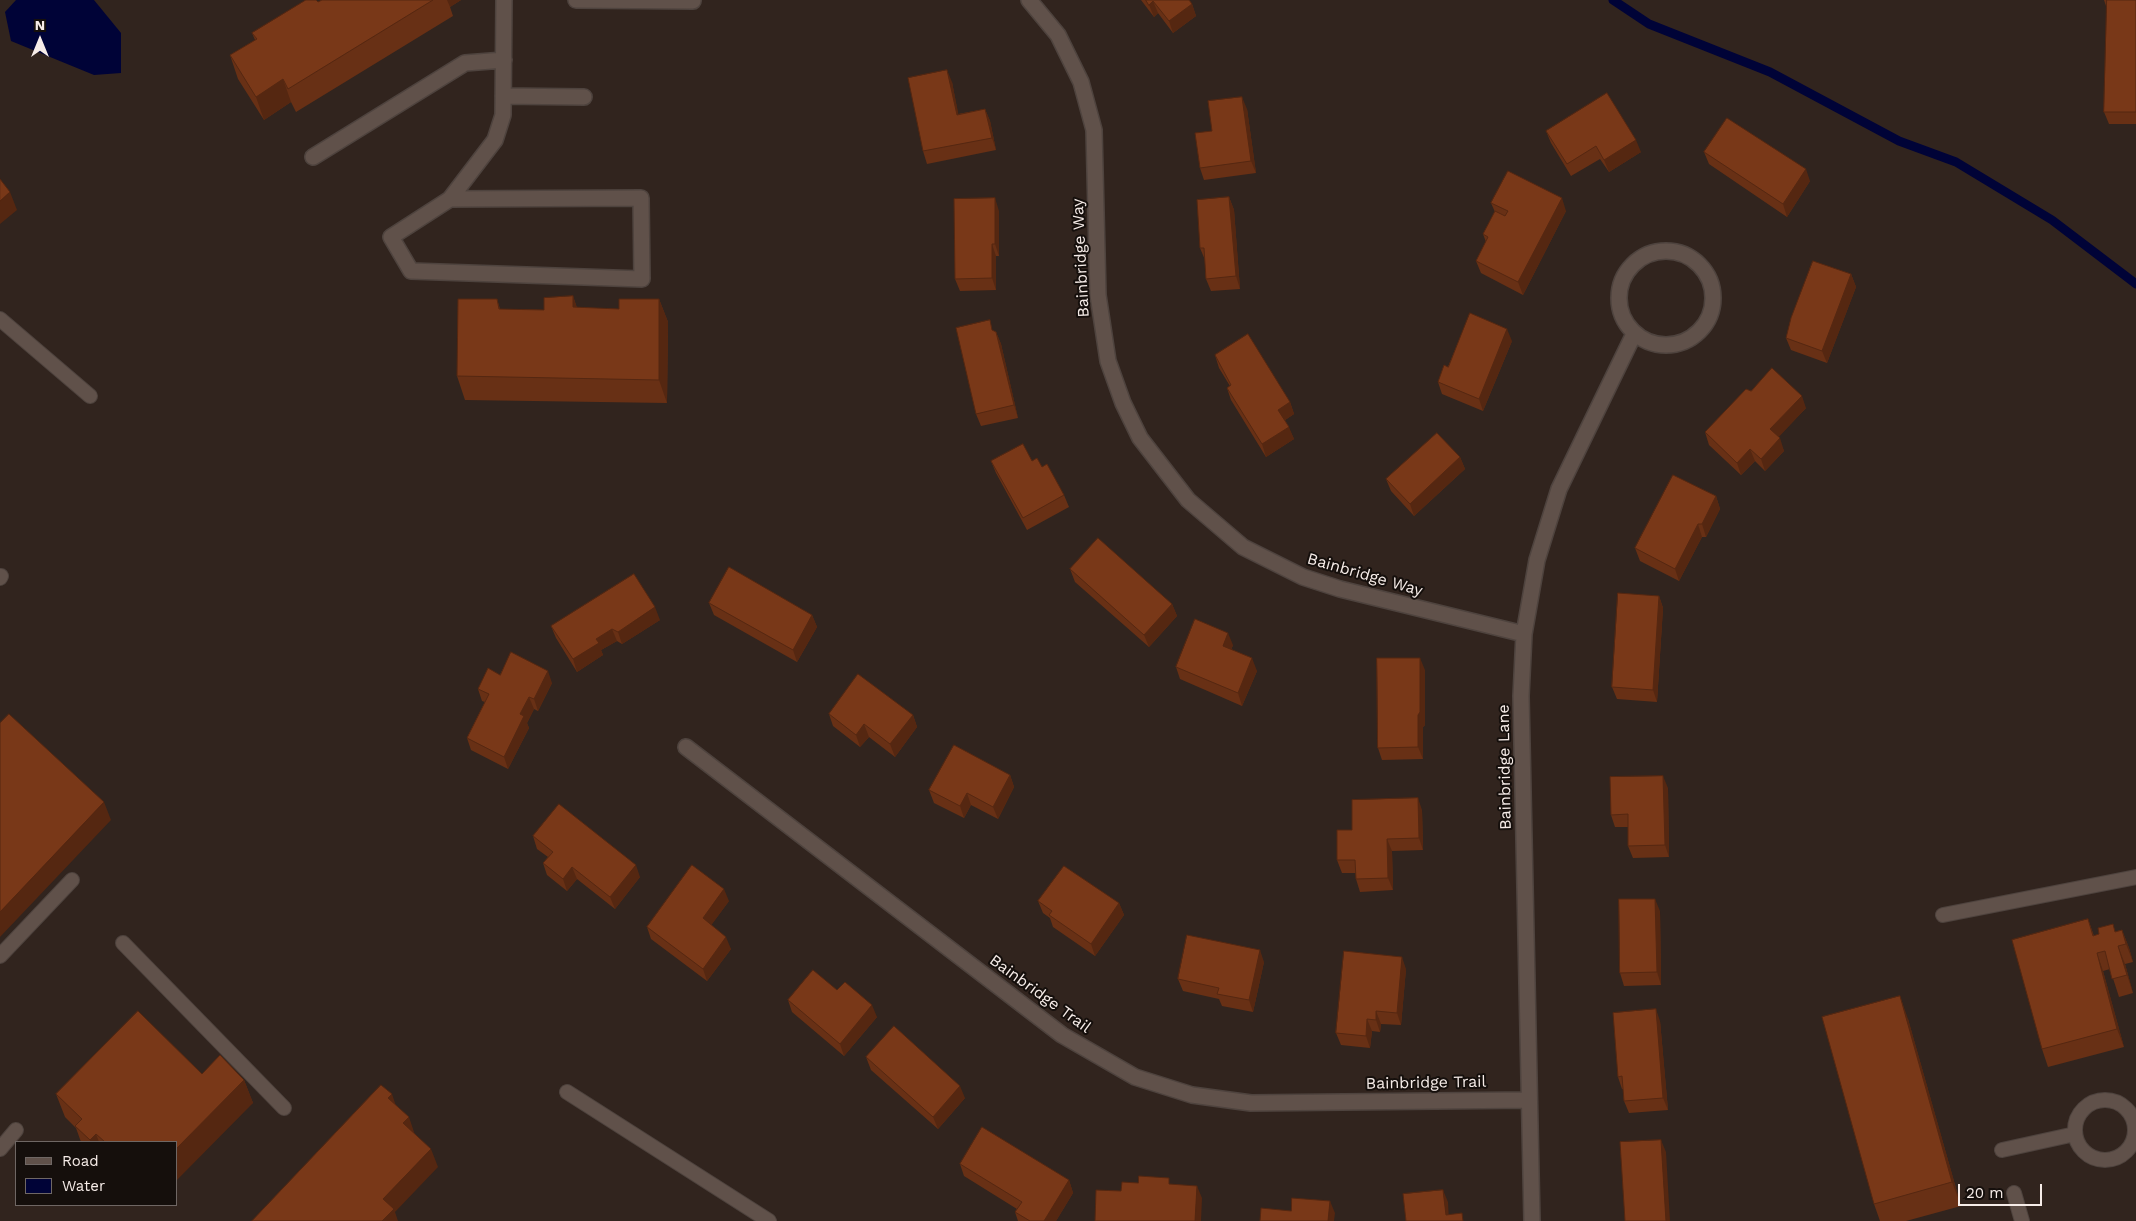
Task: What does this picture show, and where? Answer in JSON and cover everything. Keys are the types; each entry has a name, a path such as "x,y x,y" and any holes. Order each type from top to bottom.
{"street":[{"path":"450,199 641,198 642,279 410,271 391,237 450,199 495,140 502,115 504,0"},
{"path":"576,0 693,1"},
{"name":"Bainbridge Way","path":"1029,0 1062,42 1081,82 1094,130 1098,295 1108,360 1123,403 1140,438 1188,500 1243,547 1303,577 1340,590 1524,634"},
{"path":"314,157 465,63 504,60"},
{"path":"503,96 584,97"},
{"path":"1670,250 1685,254 1697,262 1708,275 1713,291 1712,308 1706,323 1696,335 1681,343 1665,346 1648,342 1634,334 1624,322 1619,308 1618,294 1622,279 1630,266 1641,257 1655,251 1670,250"},
{"name":"Bainbridge Lane","path":"1532,1221 1521,696 1524,634 1537,560 1559,489 1634,334"},
{"name":"Bainbridge Trail","path":"686,747 1062,1035 1135,1076 1192,1095 1251,1103 1528,1100"}],"lane":[{"path":"0,319 90,396"},
{"path":"1942,915 2136,877"},
{"path":"0,956 72,880"},
{"path":"123,943 284,1108"},
{"path":"568,1092 769,1221"},
{"path":"2101,1100 2116,1102 2125,1108 2135,1126 2130,1146 2123,1154 2114,1159 2103,1160 2093,1158 2084,1152 2078,1144 2075,1134 2075,1123 2079,1114 2086,1106 2101,1100"},
{"path":"1,1146 16,1130"},
{"path":"2002,1150 2075,1134"},
{"path":"2014,1193 2022,1221"}],"water":[{"path":"16,0 94,0 121,33 121,73 94,75 11,41 5,12"}],"building":[{"path":"306,0 316,0 318,2 322,0 433,0 288,89 283,79 256,97 230,55 257,39 252,33"},
{"path":"1146,0 1189,0 1192,4 1169,21 1153,1 1149,5"},
{"path":"2107,0 2136,0 2136,112 2104,112"},
{"path":"947,70 957,115 985,109 992,138 923,151 908,78"},
{"path":"1607,93 1636,140 1604,160 1596,146 1567,164 1546,131"},
{"path":"1242,97 1251,161 1200,168 1195,133 1212,131 1208,101"},
{"path":"1727,118 1806,169 1783,204 1704,152"},
{"path":"1508,171 1562,198 1518,282 1476,261 1488,237 1483,234 1495,211 1505,216 1508,211 1491,203"},
{"path":"0,179 10,192 0,201"},
{"path":"1229,197 1236,276 1206,279 1204,248 1200,248 1197,200"},
{"path":"995,198 995,244 992,244 992,278 955,279 954,199"},
{"path":"1813,261 1851,274 1822,351 1786,338 1791,318"},
{"path":"573,296 573,307 619,309 619,299 659,299 659,380 457,376 458,299 497,299 499,309 544,310 544,298"},
{"path":"1470,313 1507,329 1479,399 1438,382 1444,365 1448,367"},
{"path":"990,320 992,330 996,332 1014,405 976,414 956,328"},
{"path":"1248,334 1290,402 1278,410 1289,427 1262,444 1227,388 1231,385 1215,355"},
{"path":"1772,368 1802,396 1770,429 1780,438 1761,459 1750,449 1737,463 1705,432 1746,389 1751,391"},
{"path":"1437,433 1460,457 1410,504 1386,479"},
{"path":"1023,444 1032,461 1037,458 1042,467 1047,464 1064,495 1023,518 991,461"},
{"path":"1673,475 1716,496 1702,524 1698,524 1675,569 1635,548"},
{"path":"1098,538 1172,604 1144,635 1070,569"},
{"path":"729,567 812,615 793,650 709,603"},
{"path":"634,574 655,607 618,632 612,629 596,639 599,643 573,659 551,626"},
{"path":"1618,593 1659,596 1653,690 1612,687"},
{"path":"1195,619 1228,633 1223,646 1252,658 1238,693 1176,667"},
{"path":"511,652 548,671 534,699 529,697 520,714 524,716 504,757 467,738 489,694 478,689 488,668 500,675"},
{"path":"1377,658 1420,658 1418,747 1378,748"},
{"path":"858,674 913,715 890,744 864,724 856,735 829,714"},
{"path":"9,714 104,802 0,912 0,723"},
{"path":"954,745 1010,775 993,807 967,793 960,806 929,790"},
{"path":"1663,776 1665,845 1628,846 1628,814 1611,815 1610,777"},
{"path":"1418,798 1419,838 1387,839 1388,878 1356,879 1355,860 1337,860 1337,830 1352,830 1352,800"},
{"path":"559,804 636,865 610,897 572,867 563,879 543,863 553,852 533,836"},
{"path":"692,865 724,889 703,918 726,937 703,969 647,927"},
{"path":"1064,866 1119,903 1091,944 1049,915 1052,911 1038,901"},
{"path":"1619,899 1655,899 1657,972 1620,973"},
{"path":"2088,919 2093,936 2099,934 2098,928 2113,924 2115,932 2122,930 2126,944 2118,946 2127,975 2112,979 2105,951 2097,953 2117,1029 2042,1049 2012,940"},
{"path":"1187,935 1260,950 1249,1000 1217,994 1219,988 1178,979"},
{"path":"1344,951 1402,957 1397,1013 1376,1011 1376,1020 1367,1019 1366,1036 1336,1033"},
{"path":"813,970 837,990 845,982 872,1005 840,1044 788,1000"},
{"path":"1900,996 1952,1182 1874,1204 1822,1017"},
{"path":"1656,1009 1663,1098 1624,1101 1622,1076 1618,1077 1613,1013"},
{"path":"138,1011 202,1074 220,1055 244,1080 178,1147 178,1141 104,1141 96,1134 90,1140 75,1126 82,1119 56,1094"},
{"path":"894,1026 960,1086 933,1117 866,1057"},
{"path":"381,1085 392,1094 388,1098 409,1117 403,1123 431,1149 383,1199 394,1209 382,1221 252,1221"},
{"path":"982,1127 1069,1180 1044,1221 1030,1221 1015,1212 1022,1202 960,1164"},
{"path":"1661,1140 1666,1221 1625,1221 1620,1142"},
{"path":"1139,1176 1169,1178 1169,1184 1197,1186 1195,1221 1095,1221 1096,1190 1121,1191 1122,1182 1138,1183"},
{"path":"1443,1190 1446,1215 1462,1213 1463,1221 1406,1221 1403,1194"},
{"path":"1292,1198 1330,1201 1328,1221 1260,1221 1261,1208 1291,1211"}],"waterway":[{"path":"1613,0 1649,24 1770,72 1899,141 1956,162 2052,220 2136,284"}]}
